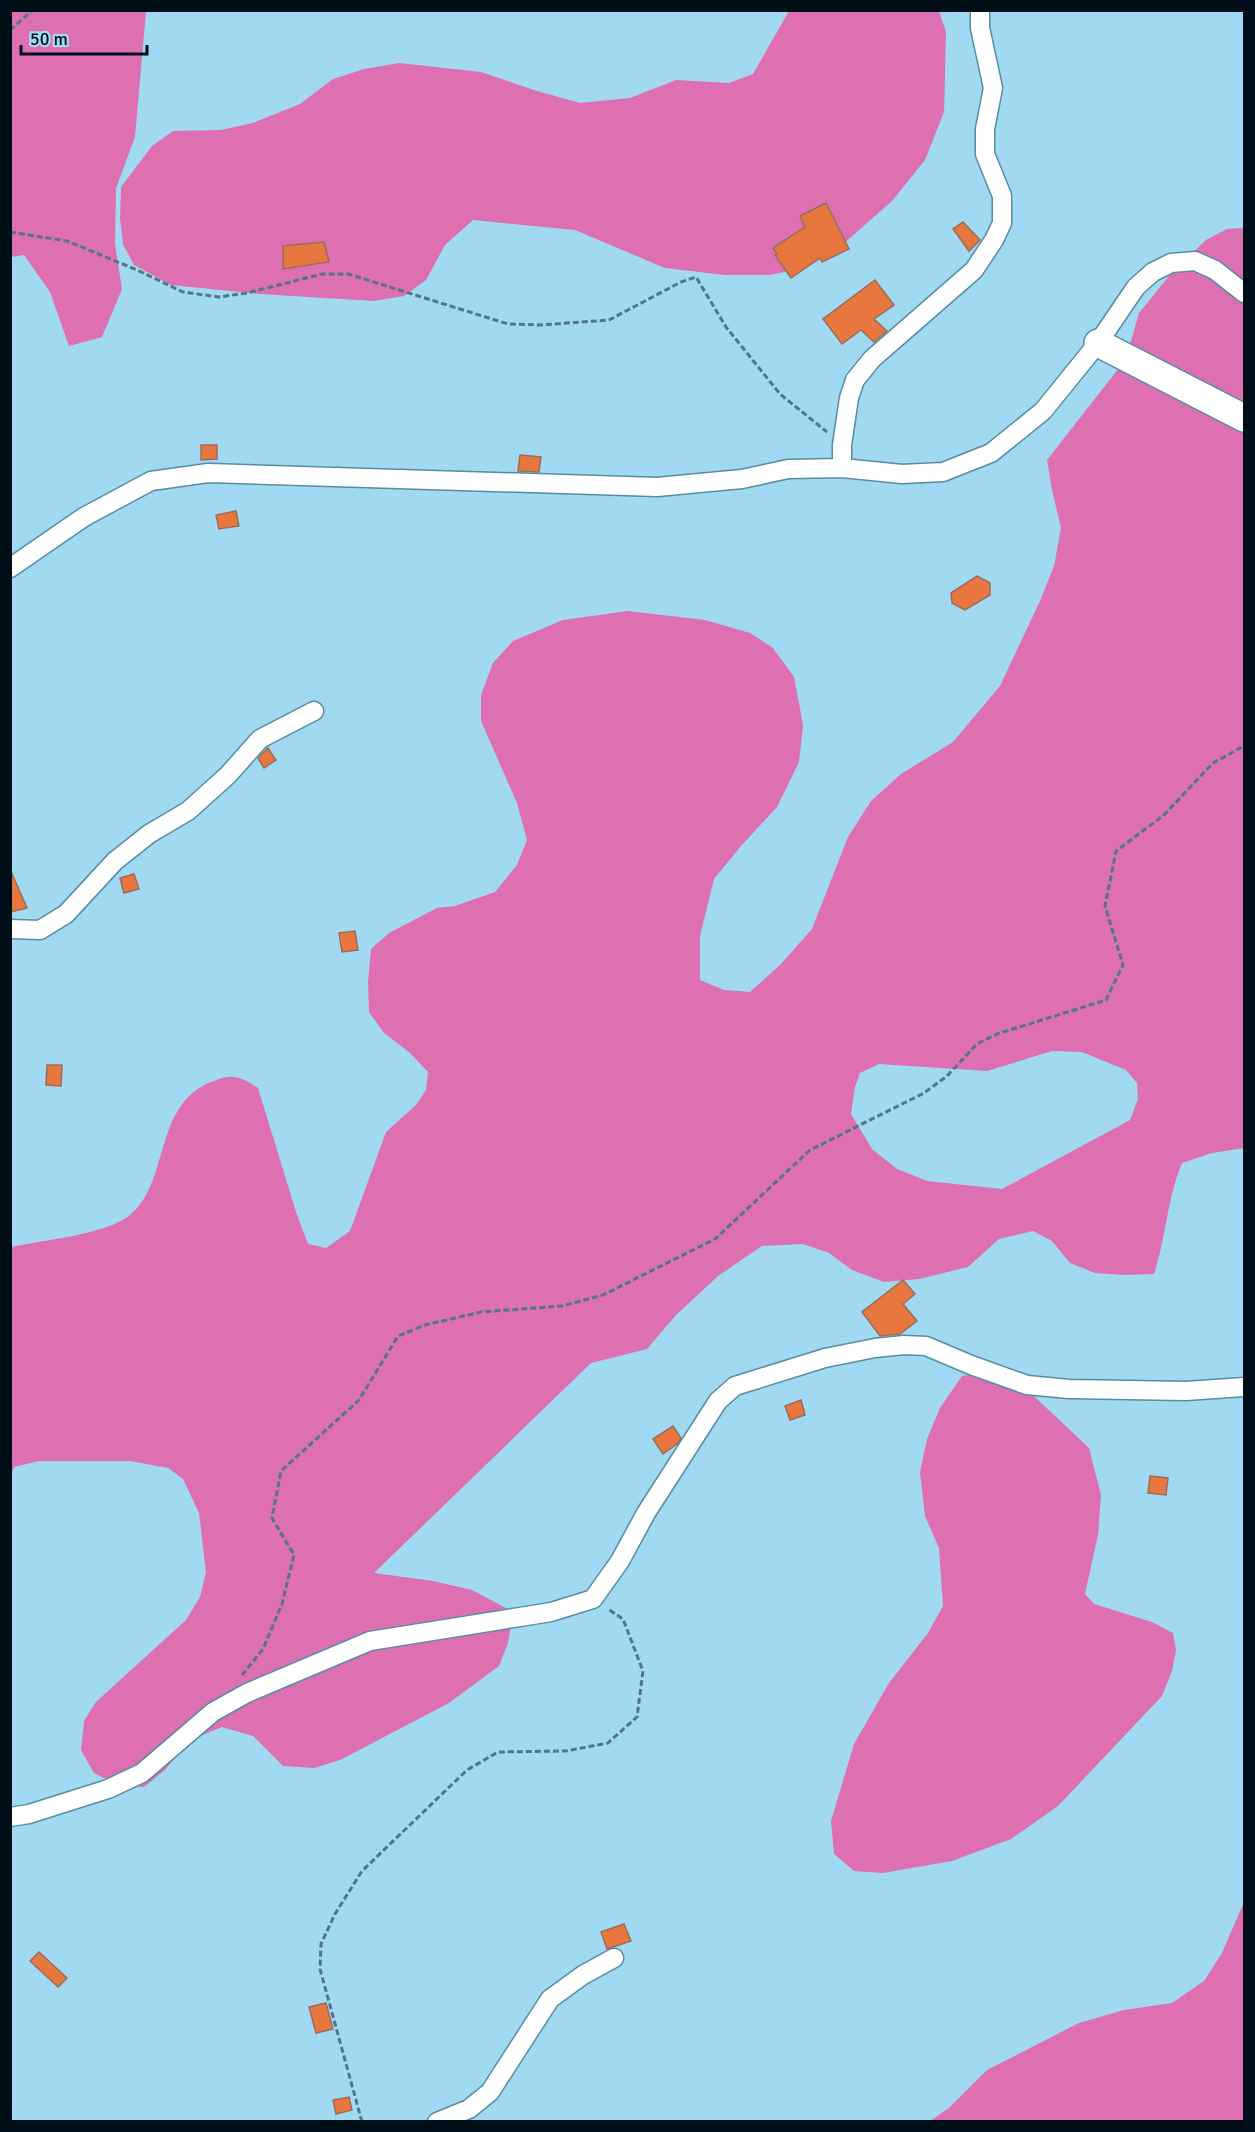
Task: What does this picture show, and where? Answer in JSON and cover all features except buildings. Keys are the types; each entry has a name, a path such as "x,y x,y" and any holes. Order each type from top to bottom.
{"street":[{"path":"842,468 842,445 849,398 855,380 872,360 974,270 994,240 1002,223 1002,196 985,154 985,129 993,88 980,28 980,10"},
{"path":"10,568 84,517 151,481 208,473 657,487 742,479 788,469 842,468 902,474 943,472 991,453 1043,411 1098,343 1136,287 1154,272 1171,263 1195,261 1215,270 1245,293"},
{"path":"1098,343 1245,418"},
{"path":"10,929 40,930 66,914 115,861 149,834 188,811 228,775 260,740 314,711"},
{"path":"10,1817 29,1814 108,1789 142,1773 213,1712 257,1688 370,1641 551,1612 593,1599 620,1561 652,1503 718,1401 735,1386 825,1359 875,1348 926,1346 1027,1385 1069,1389 1186,1391 1245,1387"},
{"path":"437,2121 469,2109 490,2092 550,1999 583,1975 614,1958"}],"path":[{"path":"10,30 33,10"},
{"path":"10,232 67,241 183,292 219,297 292,283 322,274 348,274 508,324 540,325 609,320 681,282 696,277 726,327 780,394 842,445"},
{"path":"241,1676 263,1649 282,1604 294,1556 273,1518 281,1471 359,1400 398,1336 425,1325 482,1312 562,1306 603,1295 716,1239 810,1150 924,1093 947,1077 977,1044 997,1034 1106,1000 1123,965 1105,906 1116,851 1164,815 1213,763 1245,746"},
{"path":"362,2121 320,1969 321,1944 335,1914 362,1871 467,1770 498,1752 566,1751 608,1743 637,1717 643,1671 623,1619 593,1599"}],"shaded area":[{"path":"11,10 146,11 135,137 116,188 115,244 122,289 102,337 69,346 50,292 24,255 11,257"},
{"path":"789,11 939,11 946,32 944,112 925,160 892,201 833,253 800,269 769,275 725,275 665,268 575,230 473,220 445,245 426,280 404,296 374,301 260,294 171,285 134,265 123,244 120,218 121,187 152,146 173,131 221,130 253,123 300,104 333,79 364,69 399,63 481,72 580,103 630,98 676,80 729,83 753,74"},
{"path":"1244,228 1244,1148 1212,1153 1182,1163 1173,1190 1154,1274 1095,1273 1070,1263 1052,1241 1033,1231 999,1239 968,1267 919,1279 884,1282 852,1270 829,1253 803,1244 762,1246 718,1276 676,1315 647,1349 591,1363 374,1573 433,1581 472,1590 506,1608 512,1619 508,1643 499,1666 449,1703 340,1760 314,1768 283,1766 253,1736 222,1727 188,1741 165,1770 144,1787 116,1784 94,1773 81,1750 84,1721 96,1702 186,1620 200,1597 206,1572 199,1513 183,1479 168,1468 130,1461 39,1461 14,1467 11,1474 11,1247 90,1232 119,1222 130,1215 143,1201 151,1184 170,1126 180,1108 193,1093 225,1077 241,1078 258,1088 308,1244 326,1248 350,1231 386,1132 416,1105 426,1090 428,1072 409,1052 384,1033 369,1012 368,982 371,949 389,933 437,908 455,906 495,892 517,865 527,840 517,803 481,721 481,695 493,663 513,641 563,620 628,611 705,620 750,633 773,648 794,677 803,725 799,762 777,807 714,879 700,936 700,980 724,990 750,992 780,965 812,929 848,837 871,801 901,774 953,742 1000,686 1054,566 1061,528 1047,460 1126,359 1139,313 1170,275 1206,240 1227,229","holes":["1052,1051 1082,1052 1126,1070 1137,1083 1138,1099 1130,1120 1002,1189 927,1181 897,1169 872,1149 851,1114 855,1087 860,1073 879,1064 987,1071"]},
{"path":"993,1372 1020,1383 1089,1448 1101,1495 1098,1535 1085,1594 1094,1604 1152,1622 1173,1633 1176,1650 1172,1671 1162,1696 1058,1806 1011,1839 952,1861 883,1873 854,1871 834,1854 831,1821 854,1744 889,1683 928,1633 943,1606 939,1548 925,1516 920,1472 927,1439 940,1408 962,1376"},
{"path":"1244,1902 1244,2121 930,2121 949,2108 987,2070 1079,2023 1124,2010 1172,2003 1204,1981 1222,1953"}]}
